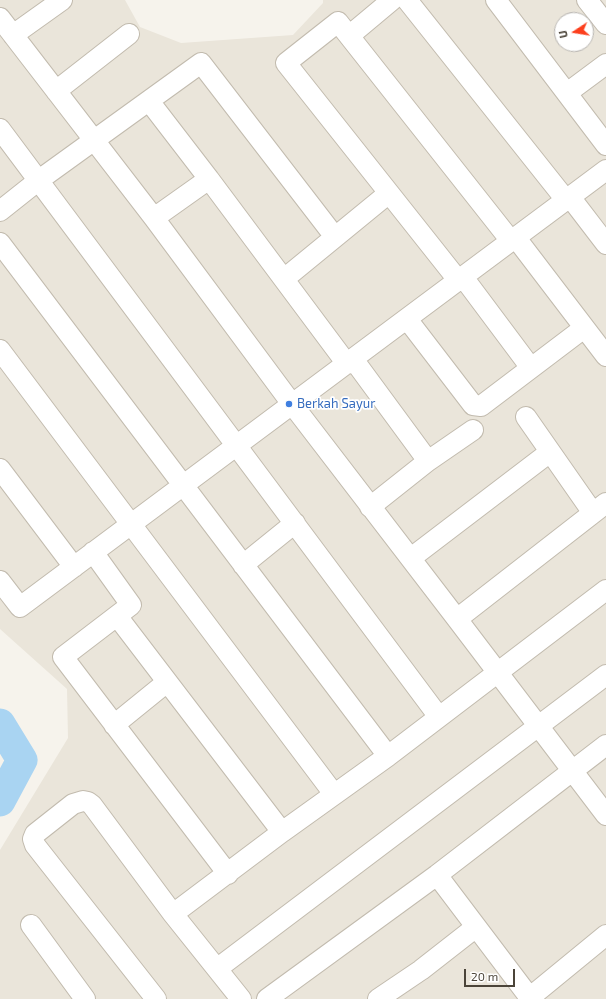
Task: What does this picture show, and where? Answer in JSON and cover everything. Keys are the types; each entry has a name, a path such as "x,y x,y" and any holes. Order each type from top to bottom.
{"street":[{"path":"13,35 62,0"},
{"path":"349,36 392,0"},
{"path":"407,0 606,244"},
{"path":"496,0 606,145"},
{"path":"587,0 606,24"},
{"path":"0,18 154,218 292,404 370,507 458,619 606,815"},
{"path":"531,368 286,63 338,22 514,239 606,356"},
{"path":"56,91 129,34"},
{"path":"0,211 40,180 201,63 335,237"},
{"path":"567,93 606,64"},
{"path":"149,101 284,278 428,461"},
{"path":"0,129 40,180 439,717"},
{"path":"0,581 20,607 606,170"},
{"path":"154,218 209,179"},
{"path":"284,278 389,193"},
{"path":"0,243 388,756"},
{"path":"407,318 473,405 481,406 584,328"},
{"path":"0,350 334,794"},
{"path":"458,619 600,508 550,452 526,418"},
{"path":"370,507 428,461 473,430"},
{"path":"411,558 550,452"},
{"path":"0,469 74,567"},
{"path":"243,565 295,523"},
{"path":"93,552 131,605 63,657 228,874"},
{"path":"173,914 282,832 388,756 606,590"},
{"path":"117,616 282,832"},
{"path":"218,968 606,675"},
{"path":"114,724 167,682"},
{"path":"267,999 437,875 606,745"},
{"path":"156,999 35,845 33,839 35,834 73,804 78,802 88,802 92,805 173,914 218,968 241,999"},
{"path":"437,875 529,998 606,935"},
{"path":"30,925 85,999"},
{"path":"378,999 421,970 476,927"}],"shaded area":[{"path":"0,0 125,0 140,27 181,43 293,35 323,3 323,0 606,0 606,999 0,999 0,850 68,738 67,689 0,629"}],"waterway":[{"path":"0,724 22,760 0,801"}],"place":[{"name":"Berkah Sayur","path":"289,404"}]}
